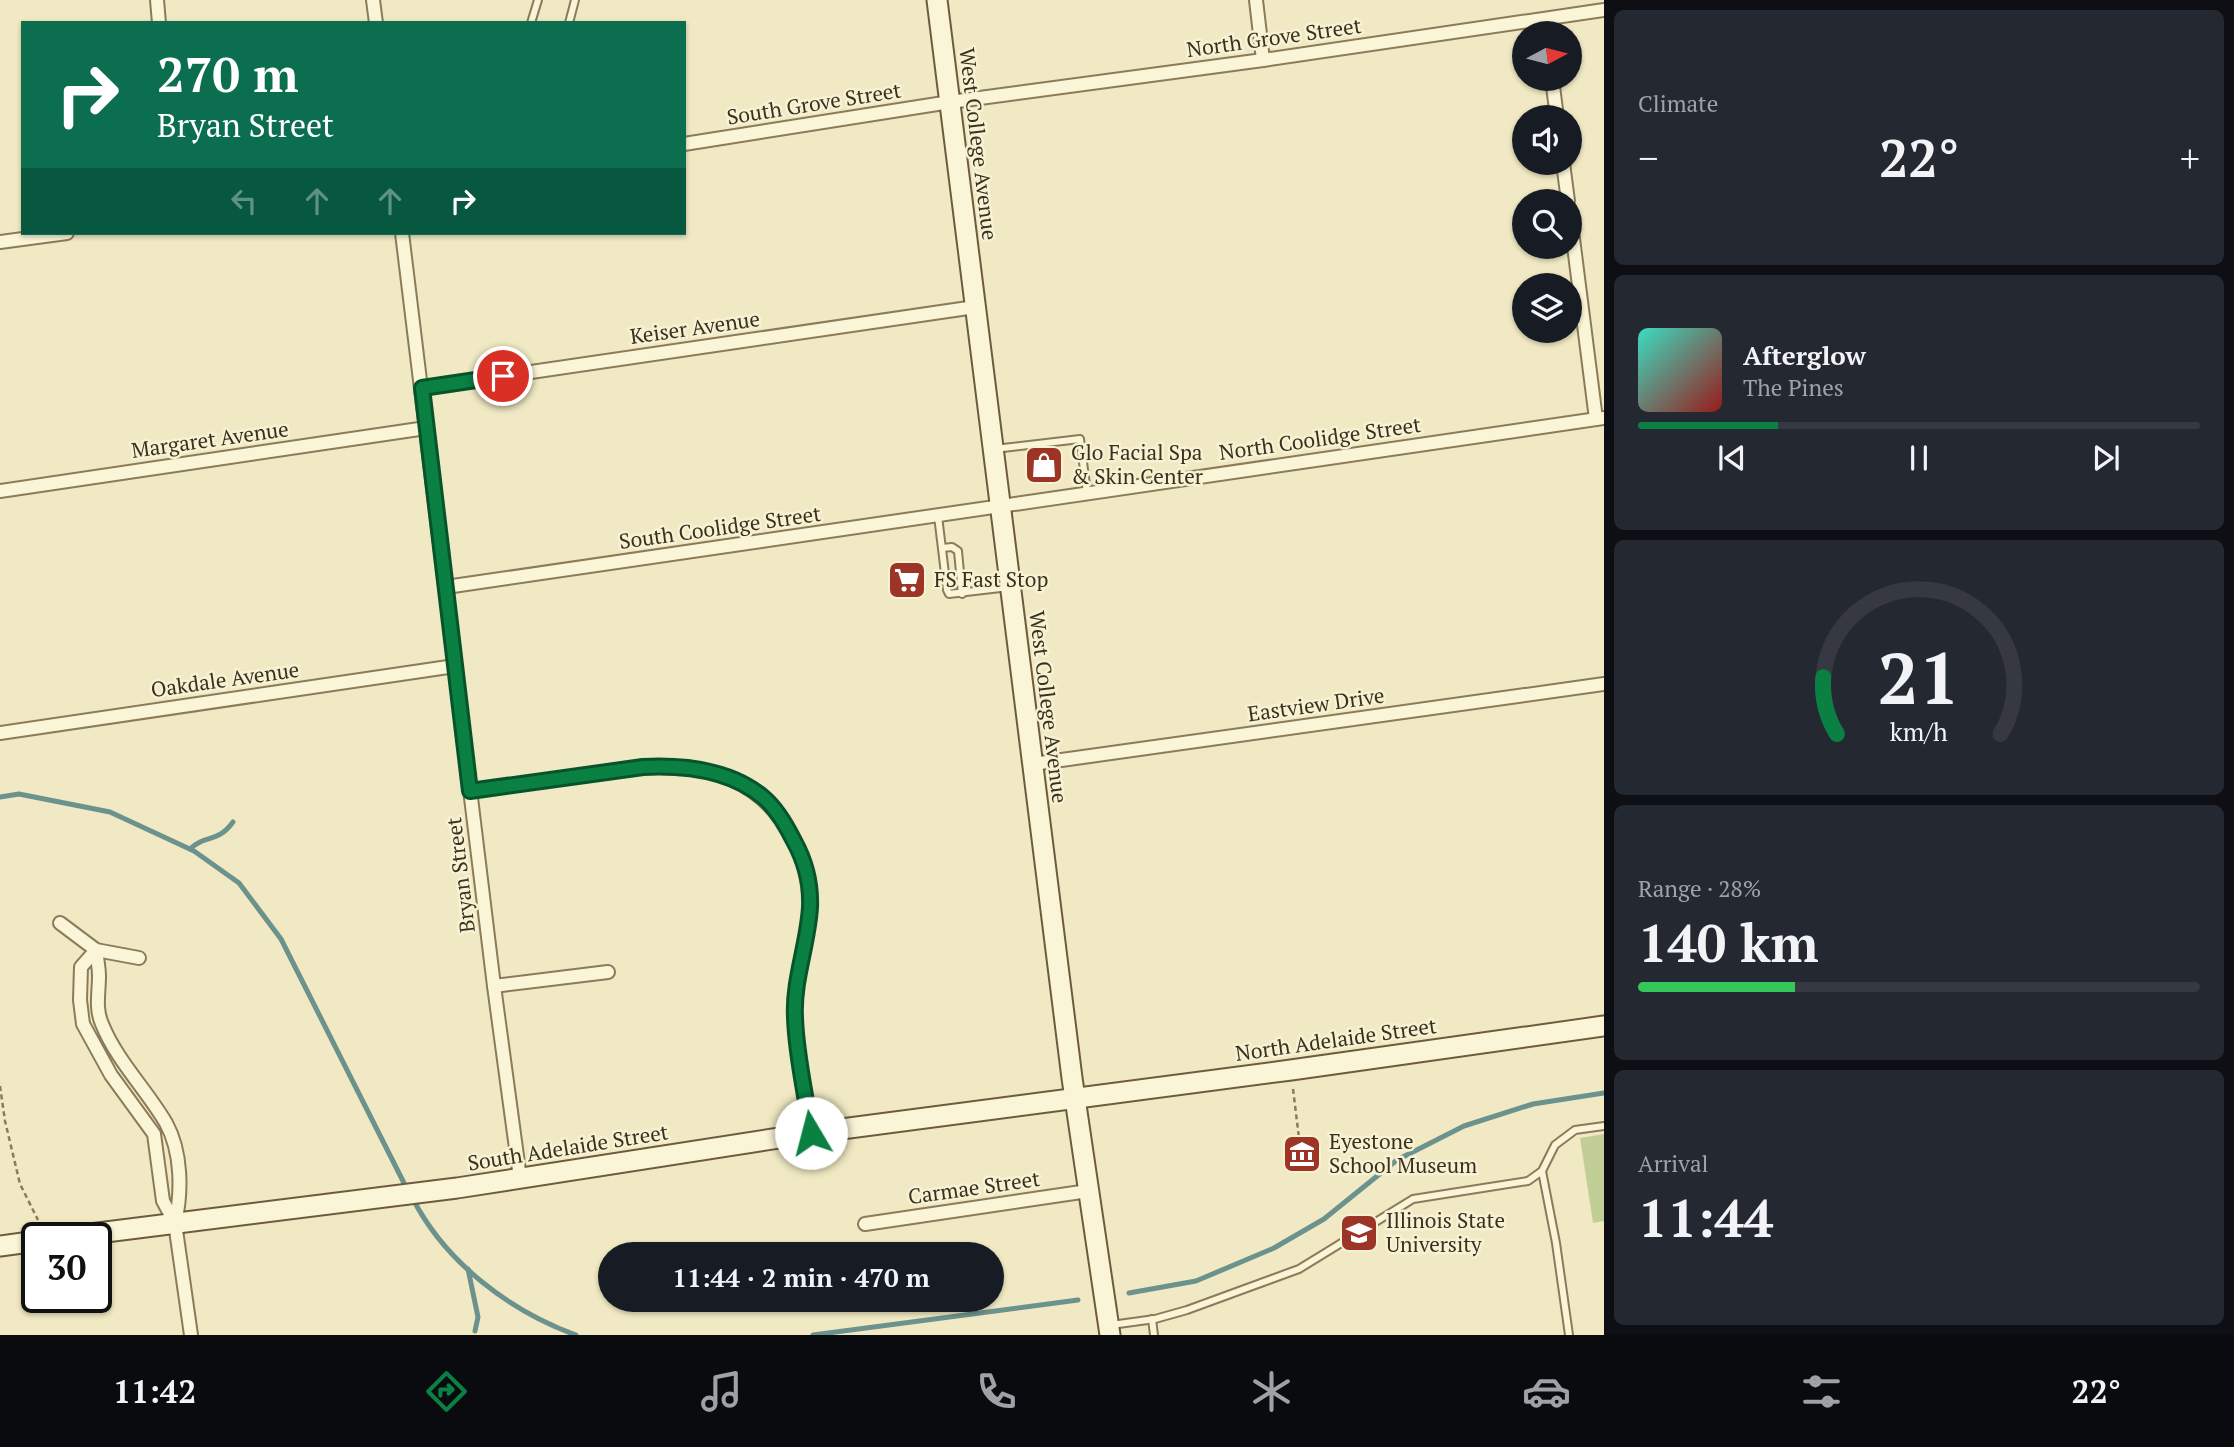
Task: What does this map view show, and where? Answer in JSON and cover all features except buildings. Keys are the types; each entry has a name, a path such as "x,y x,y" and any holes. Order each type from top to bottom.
{"street":[{"path":"157,0 159,21"},
{"path":"373,0 376,21"},
{"name":"West College Avenue","path":"937,0 1075,1098 1109,1330"},
{"path":"1256,0 1263,60"},
{"name":"North Grove Street","path":"950,102 1604,10"},
{"name":"South Grove Street","path":"686,144 950,102"},
{"path":"0,242 52,235"},
{"name":"Bryan Street","path":"402,235 520,1178"},
{"path":"1576,259 1600,419"},
{"name":"Keiser Avenue","path":"422,388 975,307"},
{"name":"North Coolidge Street","path":"999,504 1600,419"},
{"name":"Margaret Avenue","path":"0,491 426,428"},
{"name":"South Coolidge Street","path":"446,587 999,504"},
{"name":"Oakdale Avenue","path":"0,733 455,666"},
{"name":"Eastview Drive","path":"1032,764 1604,684"},
{"path":"470,791 666,766 688,767 741,783 764,798 785,822 799,849 809,878 810,908 797,980 794,1017 811,1133"},
{"path":"60,923 96,950 139,958"},
{"path":"96,950 99,976 96,996 101,1022 167,1125 175,1149 180,1198 176,1223 191,1335"},
{"path":"96,950 81,967 80,1000 83,1024 111,1075 154,1134 163,1201 176,1223"},
{"path":"494,986 608,972"},
{"name":"North Adelaide Street","path":"1075,1098 1604,1026"},
{"path":"98,1051 113,1044"},
{"path":"130,1100 144,1092"},
{"name":"South Adelaide Street","path":"112,1231 398,1195 811,1133 1075,1098"},
{"name":"Carmae Street","path":"865,1224 1088,1191"},
{"path":"0,1246 21,1243"}],"lane":[{"path":"532,21 538,0"},
{"path":"570,21 575,0"},
{"path":"993,449 1080,439 1087,493"},
{"path":"938,514 947,590 952,595 1010,587"},
{"path":"942,548 952,547 958,551 962,594"},
{"path":"1109,1330 1187,1310 1299,1269 1413,1199 1528,1181 1542,1171 1555,1144 1575,1130 1604,1126"},
{"path":"1542,1171 1556,1243 1569,1335"},
{"path":"1152,1319 1154,1335"}],"path":[{"path":"1291,1070 1299,1138"},
{"path":"0,1086 20,1184 38,1220"}],"green space":[{"path":"1604,1134 1604,1221 1593,1223 1580,1138"}],"waterway":[{"path":"0,797 19,794 110,812 194,851 239,883 281,939 408,1191"},
{"path":"190,849 195,844 222,833 233,822"},
{"path":"1129,1293 1196,1281 1274,1248 1324,1219 1397,1160 1464,1126 1533,1104 1604,1093"},
{"path":"413,1199 443,1244 482,1282 527,1313 576,1335"},
{"path":"468,1269 478,1317 475,1331"},
{"path":"813,1335 1078,1300"}],"place":[{"name":"Glo Facial Spa & Skin Center","path":"1044,465"},
{"name":"FS Fast Stop","path":"907,580"},
{"name":"Eyestone School Museum","path":"1302,1154"},
{"name":"Illinois State University","path":"1359,1233"}],"route":[{"path":"503,376 422,388 470,791 666,766 688,767 741,783 764,798 785,822 799,849 809,878 810,908 797,980 794,1017 811,1133"}]}
